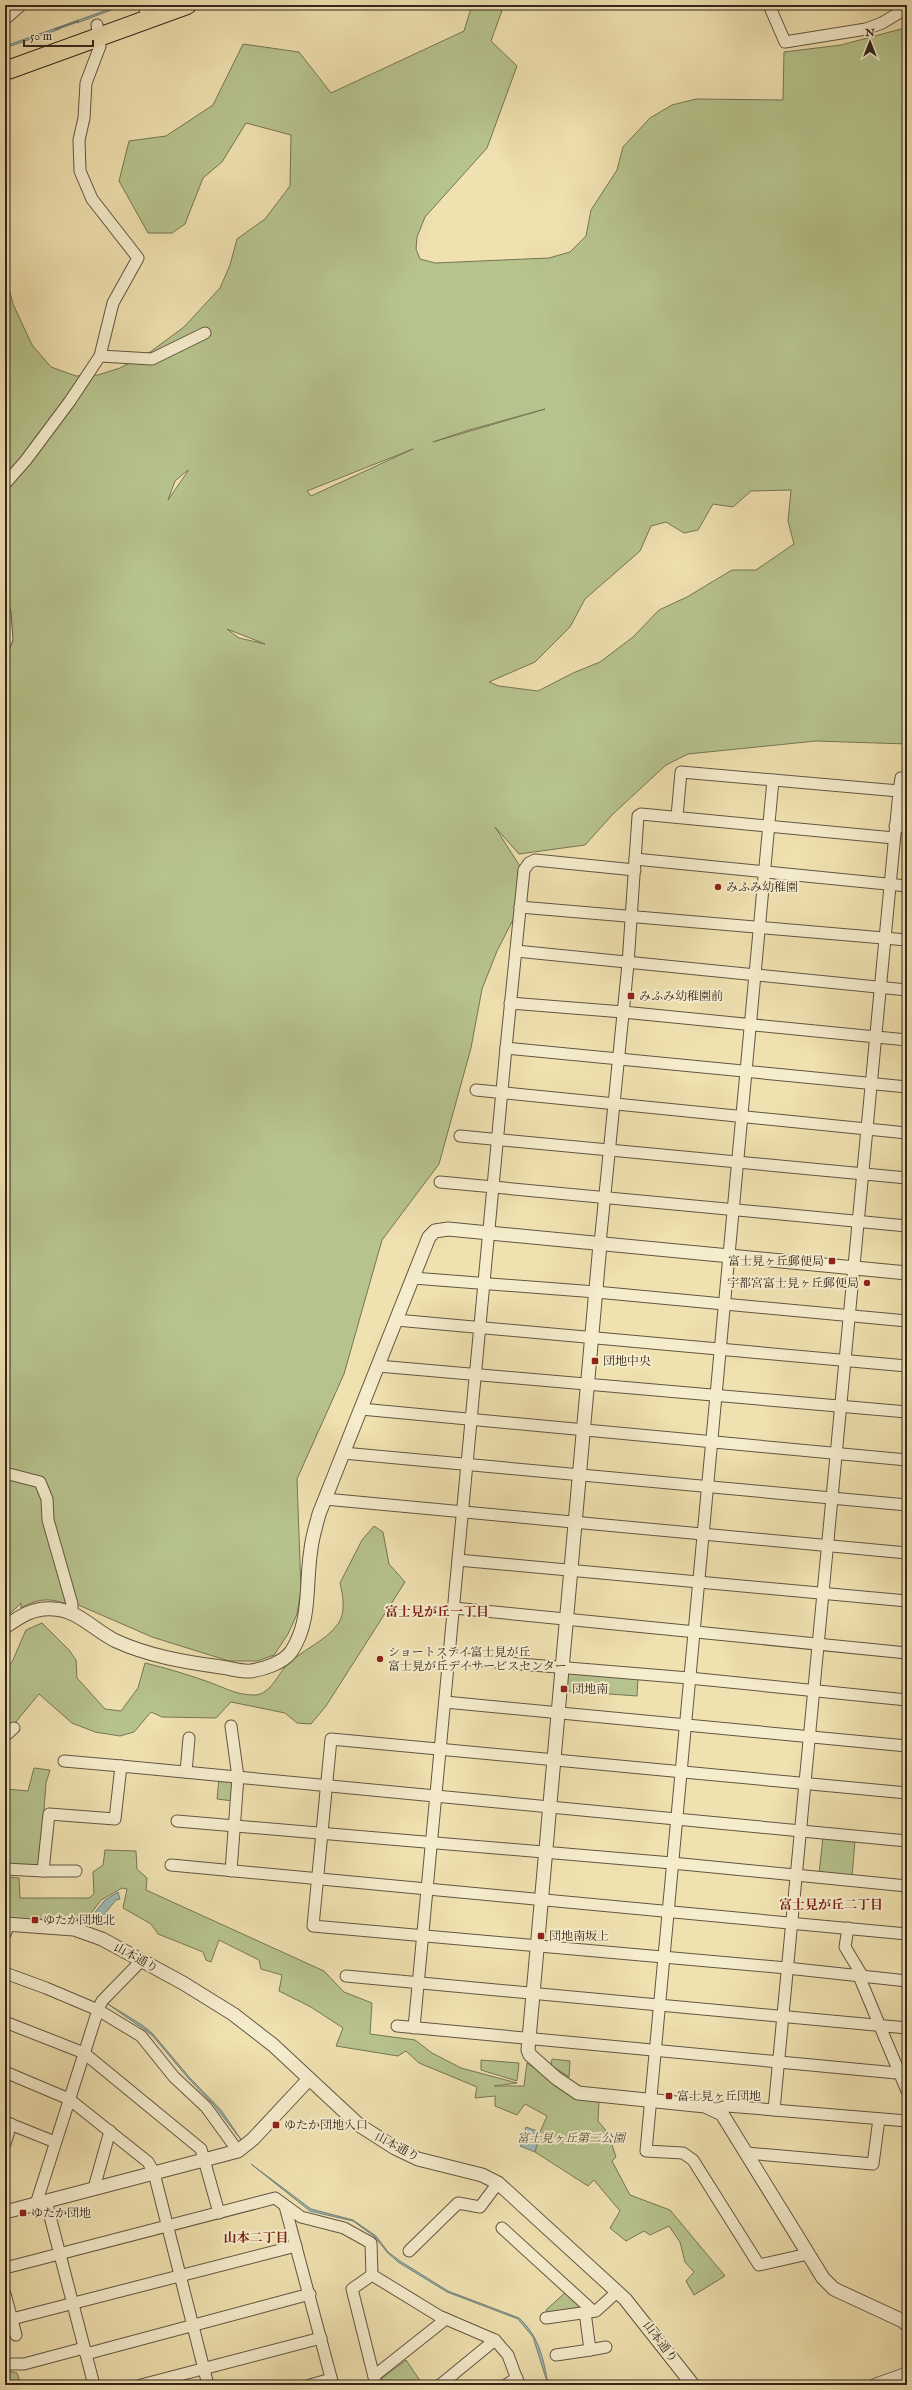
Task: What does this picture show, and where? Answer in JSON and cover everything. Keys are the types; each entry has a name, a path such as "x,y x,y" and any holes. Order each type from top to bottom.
{"highway":[{"path":"5,71 147,9 187,5"},
{"path":"5,58 98,31"}],"street":[{"path":"5,19 21,5"},
{"path":"769,5 785,42 866,29 882,23 907,8"},
{"path":"5,484 26,460 70,401 100,356 113,303 138,258 92,199 80,171 79,140 84,118 86,83 100,46 98,31"},
{"path":"100,356 152,359 205,333"},
{"path":"5,614 7,639 5,644"},
{"path":"677,816 681,772 899,791"},
{"path":"774,2110 889,884 900,778 907,778"},
{"path":"773,780 646,2150 683,2153 693,2160 759,2265 808,2254"},
{"path":"894,838 677,816 641,814 638,816 628,964 600,1244 540,1900 528,2050 530,2055 570,2089 586,2094 705,2106 716,2109 722,2114 823,2278 834,2288 907,2325"},
{"path":"895,826 907,827"},
{"path":"414,2028 510,1003 524,870 529,863 535,860 635,864 765,872 907,886"},
{"path":"520,907 632,915 907,940"},
{"path":"516,952 907,990"},
{"path":"510,1003 623,1012 907,1040"},
{"path":"506,1048 907,1087"},
{"path":"476,1090 614,1105 907,1132"},
{"path":"460,1136 907,1178"},
{"path":"440,1182 493,1185 907,1226"},
{"path":"5,1627 21,1615 38,1609 56,1609 72,1613 114,1640 141,1652 173,1660 249,1671 270,1666 290,1653 301,1631 308,1609 310,1550 319,1514 429,1237 435,1231 448,1229 907,1273"},
{"path":"413,1278 596,1292 907,1321"},
{"path":"396,1320 907,1366"},
{"path":"378,1366 907,1412"},
{"path":"361,1409 907,1460"},
{"path":"343,1453 707,1488 831,1497 907,1506"},
{"path":"5,1473 40,1482 47,1499 48,1520 72,1604 72,1613"},
{"path":"325,1499 907,1553"},
{"path":"458,1560 907,1601"},
{"path":"454,1608 694,1631 818,1645 907,1652"},
{"path":"449,1658 689,1678 907,1700"},
{"path":"445,1702 685,1725 809,1735 907,1746"},
{"path":"231,1726 238,1777 232,1871"},
{"path":"5,1736 14,1728"},
{"path":"186,1772 189,1738"},
{"path":"907,1793 331,1739 314,1926 536,1945 907,1980"},
{"path":"64,1761 907,1841"},
{"path":"43,1871 49,1814 115,1819 121,1766"},
{"path":"177,1821 322,1832 431,1844 672,1863 907,1886"},
{"path":"171,1866 907,1934"},
{"path":"5,1869 76,1871"},
{"name":"山本通り","path":"6,1927 63,1928 96,1935 183,1983 233,2014 273,2044 359,2125 395,2148 418,2159 482,2175 498,2182 617,2292 641,2317 693,2385"},
{"path":"848,1928 845,1947 861,1976 879,2025 903,2074 907,2090"},
{"path":"94,2385 60,2254 41,2202 55,2142 98,2010 102,2001 141,1961"},
{"path":"5,1973 46,1988 98,2010 141,2036 174,2077 206,2107 238,2150"},
{"path":"346,1976 532,1992 907,2028"},
{"path":"5,2022 84,2053 201,2149 219,2213"},
{"path":"397,2026 903,2074"},
{"path":"5,2072 69,2098 148,2162 154,2173 208,2385"},
{"path":"5,2212 238,2150 253,2139 309,2079"},
{"path":"716,2109 727,2106 907,2121"},
{"path":"746,2153 873,2164 879,2119"},
{"path":"5,2144 8,2123 55,2142"},
{"path":"94,2188 110,2131"},
{"path":"409,2252 458,2203 480,2207 498,2182"},
{"path":"5,2268 275,2198 301,2217 344,2228 371,2243 373,2254 372,2275"},
{"path":"285,2206 322,2338 332,2382 310,2385"},
{"path":"502,2228 589,2312 590,2350"},
{"path":"12,2319 296,2246"},
{"path":"372,2275 403,2296 446,2319 494,2340 508,2355 518,2382 506,2385"},
{"path":"372,2275 352,2289 375,2380 446,2319"},
{"path":"546,2318 589,2312 617,2292"},
{"path":"5,2294 16,2335"},
{"path":"12,2364 24,2364 85,2351 310,2294"},
{"path":"141,2385 322,2338"},
{"path":"440,2385 494,2340"},
{"path":"556,2355 606,2347"},
{"path":"876,2385 907,2374"}],"green space":[{"path":"472,5 504,5 491,41 517,66 487,148 425,217 417,237 416,249 420,259 435,263 549,258 570,252 586,236 591,210 617,170 623,147 650,118 672,105 696,99 783,100 784,52 841,45 901,29 907,25 907,744 816,741 688,754 666,765 613,814 585,845 519,854 495,827 523,871 516,914 497,951 482,989 471,1048 439,1164 382,1240 344,1374 297,1479 301,1590 297,1614 288,1634 274,1655 257,1661 229,1661 152,1637 67,1600 63,1603 52,1600 41,1600 21,1608 21,1603 5,1619 5,273 13,304 32,345 51,367 76,376 98,375 120,368 150,352 184,327 220,288 230,265 237,239 265,219 290,186 291,135 246,123 222,162 203,178 185,224 172,233 148,233 119,181 129,141 166,136 213,105 243,44 299,52 331,93 464,31","holes":["545,409 433,442 469,430","413,449 311,496 307,491","188,470 168,500 175,481","791,490 788,521 794,544 756,570 732,570 687,597 659,610 633,637 600,662 573,673 538,691 499,686 489,682 535,662 570,627 585,599 640,551 651,526 666,522 684,533 698,530 713,504 733,507 751,491","227,629 265,644 239,638"]},
{"path":"907,786 907,823 903,822"},
{"path":"374,1526 383,1532 389,1564 405,1582 326,1706 311,1724 297,1723 285,1713 231,1702 216,1718 162,1717 151,1712 134,1732 120,1736 95,1732 72,1723 39,1694 5,1735 5,1672 12,1662 26,1630 42,1623 69,1650 76,1660 77,1678 105,1709 121,1711 138,1688 145,1663 191,1676 241,1694 253,1695 264,1692 272,1685 292,1660 320,1641 333,1630 341,1620 343,1598 340,1583 362,1540"},
{"path":"571,1672 638,1678 637,1696 567,1691 568,1674"},
{"path":"34,1768 50,1770 46,1783 40,1862 35,1866 5,1866 5,1789 28,1791"},
{"path":"219,1779 230,1780 235,1785 233,1801 217,1799"},
{"path":"823,1837 855,1840 852,1877 819,1874"},
{"name":"富士見ヶ丘第二公園","path":"105,1850 136,1851 137,1869 147,1878 146,1890 324,1971 344,1992 372,2003 370,2034 415,2040 432,2053 461,2068 517,2083 494,2086 524,2086 527,2063 578,2099 599,2101 598,2121 608,2133 616,2157 612,2161 630,2195 670,2210 725,2276 694,2295 686,2281 694,2272 685,2262 680,2242 669,2226 650,2235 644,2231 626,2241 610,2228 620,2211 594,2180 588,2186 535,2152 540,2132 547,2116 525,2104 517,2115 495,2106 495,2096 475,2098 477,2087 419,2063 406,2051 398,2056 336,2046 343,2028 311,2007 279,1991 282,1975 261,1969 259,1960 219,1940 211,1962 206,1960 203,1952 158,1934 151,1924 123,1908 127,1889 122,1888 101,1900 83,1924 5,1919 5,1877 19,1878 20,1898 89,1898 94,1894 93,1872 103,1865"},
{"path":"552,2059 570,2061 569,2077 551,2065"},
{"path":"481,2060 519,2063 517,2081 481,2070"},
{"path":"567,2291 580,2304 578,2309 548,2314 546,2310"},
{"path":"406,2360 423,2385 381,2385 382,2378"},
{"path":"5,2370 17,2373 21,2385 5,2385"}],"water":[{"path":"118,6 119,7 77,23 76,21"},
{"path":"59,27 60,29 5,48 5,46"},
{"path":"118,1892 120,1899 116,1900 97,1923 88,1921 105,1900"},
{"path":"108,2004 152,2033 190,2078 221,2110 242,2141 214,2105 189,2079 152,2035"},
{"path":"526,2127 540,2132 535,2152 520,2146"},
{"path":"251,2164 311,2209 353,2220 376,2236 388,2252 400,2261 448,2291 519,2318 526,2325 536,2341 540,2349 548,2385 533,2337 518,2319 447,2292 398,2262 387,2252 375,2237 353,2221 310,2211"}],"waterway":[{"path":"56,29 78,21"}],"place":[{"name":"みふみ幼稚園","path":"718,887"},
{"name":"みふみ幼稚園前","path":"631,996"},
{"name":"富士見ヶ丘郵便局","path":"832,1261"},
{"name":"宇都宮富士見ヶ丘郵便局","path":"867,1283"},
{"name":"団地中央","path":"595,1361"},
{"name":"ショートステイ富士見が丘 富士見が丘デイサービスセンター","path":"380,1659"},
{"name":"団地南","path":"564,1689"},
{"name":"ゆたか団地北","path":"35,1920"},
{"name":"団地南坂上","path":"541,1936"},
{"name":"富士見ヶ丘団地","path":"669,2096"},
{"name":"ゆたか団地入口","path":"276,2125"},
{"name":"ゆたか団地","path":"23,2213"}],"district":[{"name":"富士見が丘一丁目","path":"437,1612"},
{"name":"富士見が丘二丁目","path":"831,1905"},
{"name":"山本二丁目","path":"256,2238"}]}
